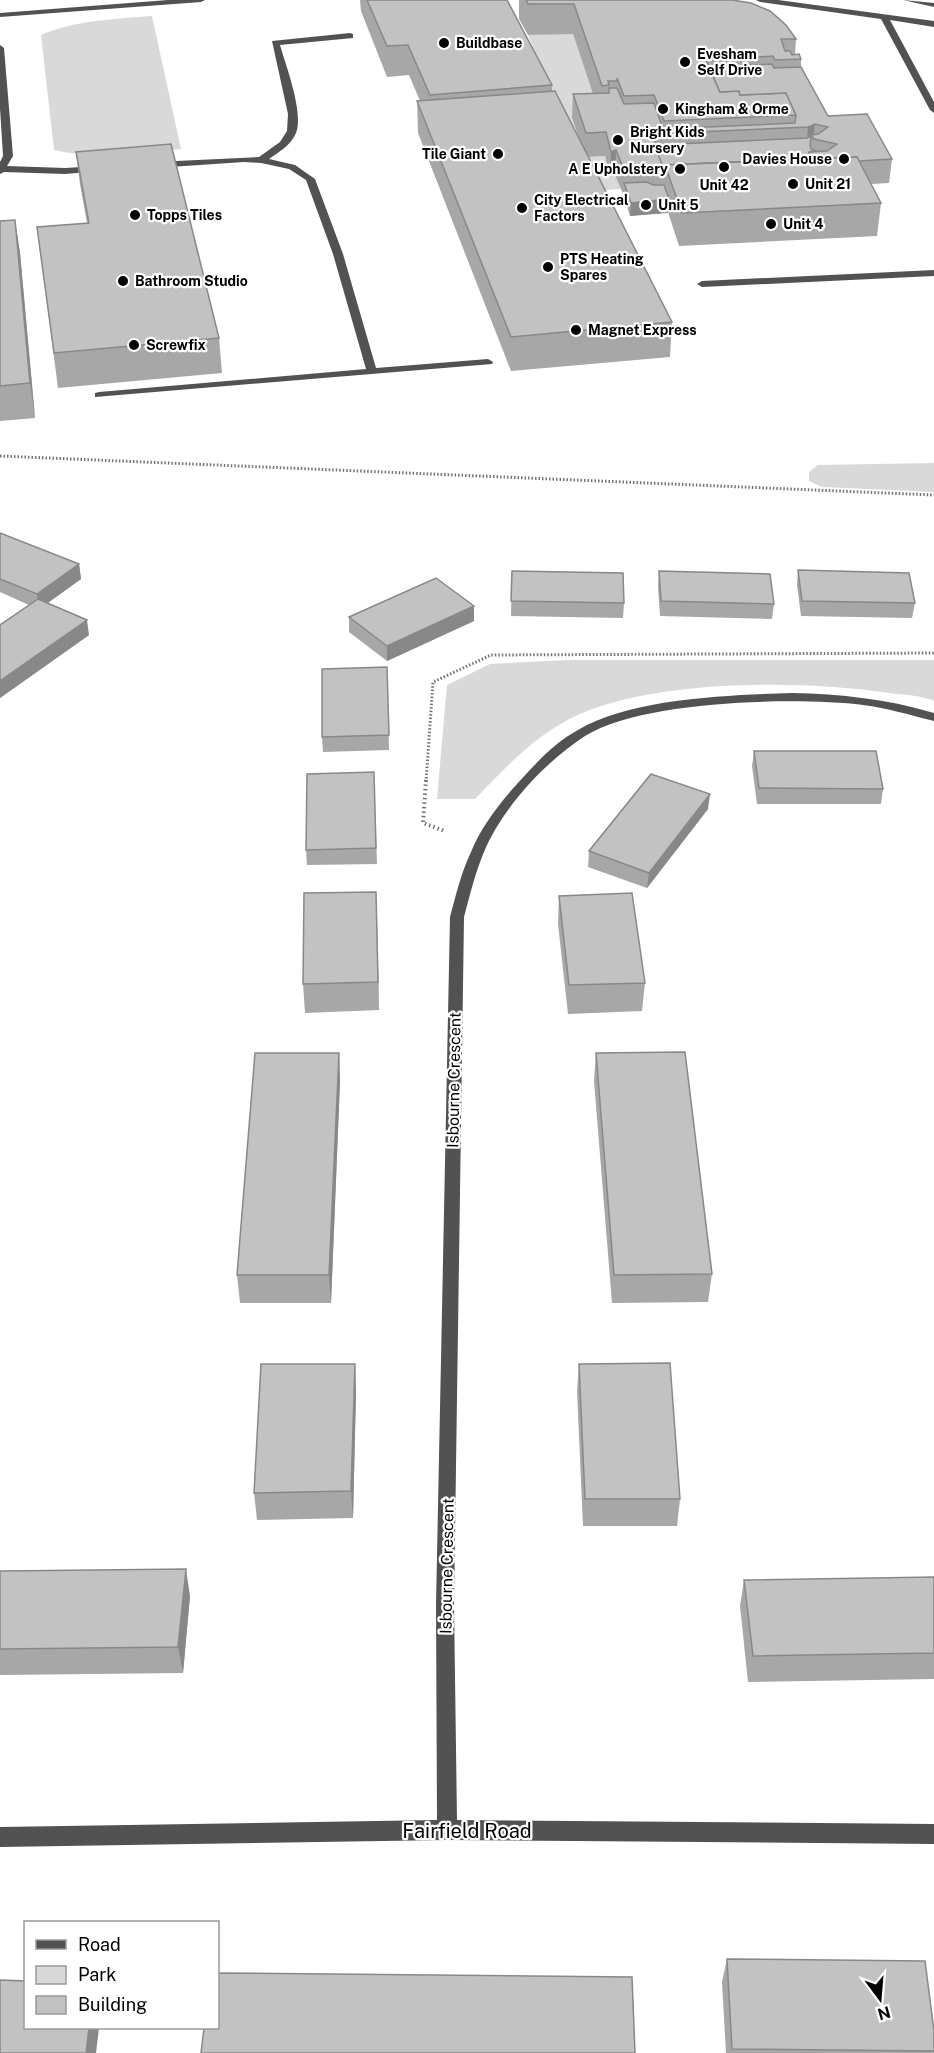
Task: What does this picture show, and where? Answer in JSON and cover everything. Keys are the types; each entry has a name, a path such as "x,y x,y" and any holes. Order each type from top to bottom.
{"street":[{"path":"0,15 201,0"},
{"path":"760,0 934,24"},
{"path":"907,0 934,5"},
{"path":"883,16 934,110"},
{"path":"261,160 280,147 294,127 291,105 275,43 350,36"},
{"path":"0,48 2,105 8,156 1,170 65,171 113,168"},
{"path":"917,78 934,82"},
{"path":"149,165 261,160 292,167 310,179 338,254 372,372"},
{"path":"702,284 934,273"},
{"path":"99,395 488,362"},
{"name":"Isbourne Crescent","path":"447,1830 446,1605 457,917 480,845 502,809 531,777 560,749 596,726 702,702 780,697 852,700 934,717"},
{"name":"Fairfield Road","path":"0,1837 447,1830 934,1834"}],"path":[{"path":"0,456 934,495"}],"green space":[{"path":"152,16 181,149 102,155 54,150 41,35 81,23"},
{"path":"573,34 601,117 572,119 585,157 605,156 610,175 615,175 621,189 591,191 528,35"},
{"path":"934,463 934,492 822,487 809,481 809,472 818,465"},
{"path":"568,660 934,660 934,701 918,696 816,686 732,686 650,694 613,703 564,722 523,751 475,799 437,799 447,685 490,664"}],"building":[{"name":"Buildbase","path":"367,0 507,0 552,85 430,95 408,45 387,46"},
{"path":"526,0 732,0 751,3 770,11 786,25 796,39 781,39 785,51 790,51 792,55 799,54 801,59 775,60 773,56 706,60 720,92 739,91 740,95 786,93 796,115 664,121 654,95 624,96 617,78 617,81 608,81 609,85 602,86 574,4 528,4"},
{"path":"772,64 774,68 801,67 828,116 867,114 892,159 859,161 857,157 811,159 809,152 827,151 837,144 814,139 811,135 818,134 828,127 815,124 808,127 652,134 665,173 625,172 616,150 611,152 606,132 586,133 573,94 609,93 609,88 617,88 624,104 654,103 663,129 795,123 796,115 786,93 740,95 739,91 720,92 709,67"},
{"path":"555,91 672,322 511,337 417,101"},
{"path":"811,136 810,146 812,150 817,151 809,152 808,159 665,165 665,173 655,145 807,138"},
{"path":"171,144 219,338 54,353 37,227 89,223 76,152"},
{"path":"857,157 881,203 682,213 665,165"},
{"path":"647,182 653,185 664,185 669,199 631,203 624,183"},
{"path":"15,220 30,383 0,386 0,221"},
{"path":"0,533 79,564 37,594 0,579"},
{"path":"798,570 909,573 915,603 802,601"},
{"path":"512,571 623,573 624,603 511,601"},
{"path":"659,571 770,574 774,604 661,601"},
{"path":"436,578 474,606 387,646 349,617"},
{"path":"38,599 87,620 0,681 0,625"},
{"path":"387,667 389,735 322,737 322,669"},
{"path":"754,751 876,751 883,789 759,788"},
{"path":"374,772 376,848 306,850 307,774"},
{"path":"651,774 710,794 649,873 589,851"},
{"path":"376,892 378,982 303,984 304,893"},
{"path":"632,893 645,983 569,985 559,896"},
{"path":"685,1052 712,1274 614,1275 596,1053"},
{"path":"255,1053 339,1053 329,1275 237,1275"},
{"path":"670,1363 680,1499 585,1499 579,1364"},
{"path":"261,1364 355,1364 351,1491 254,1493"},
{"path":"186,1569 178,1647 0,1649 0,1571"},
{"path":"934,1577 934,1653 753,1656 744,1580"},
{"path":"727,1959 925,1961 934,2031 934,2051 732,2049"},
{"path":"219,1973 632,1977 635,2053 201,2053 204,2029 219,2029"},
{"path":"0,1980 24,1981 24,2029 89,2029 86,2053 0,2053"}],"place":[{"name":"Buildbase","path":"444,43"},
{"name":"Evesham Self Drive","path":"685,62"},
{"name":"Kingham & Orme","path":"663,109"},
{"name":"Bright Kids Nursery","path":"618,140"},
{"name":"Tile Giant","path":"498,154"},
{"name":"Davies House","path":"844,159"},
{"name":"Unit 42","path":"724,167"},
{"name":"A E Upholstery","path":"680,169"},
{"name":"Unit 21","path":"793,184"},
{"name":"Unit 5","path":"646,205"},
{"name":"City Electrical Factors","path":"522,208"},
{"name":"Topps Tiles","path":"135,215"},
{"name":"Unit 4","path":"771,224"},
{"name":"PTS Heating Spares","path":"548,267"},
{"name":"Bathroom Studio","path":"123,281"},
{"name":"Magnet Express","path":"576,330"},
{"name":"Screwfix","path":"134,345"}]}
